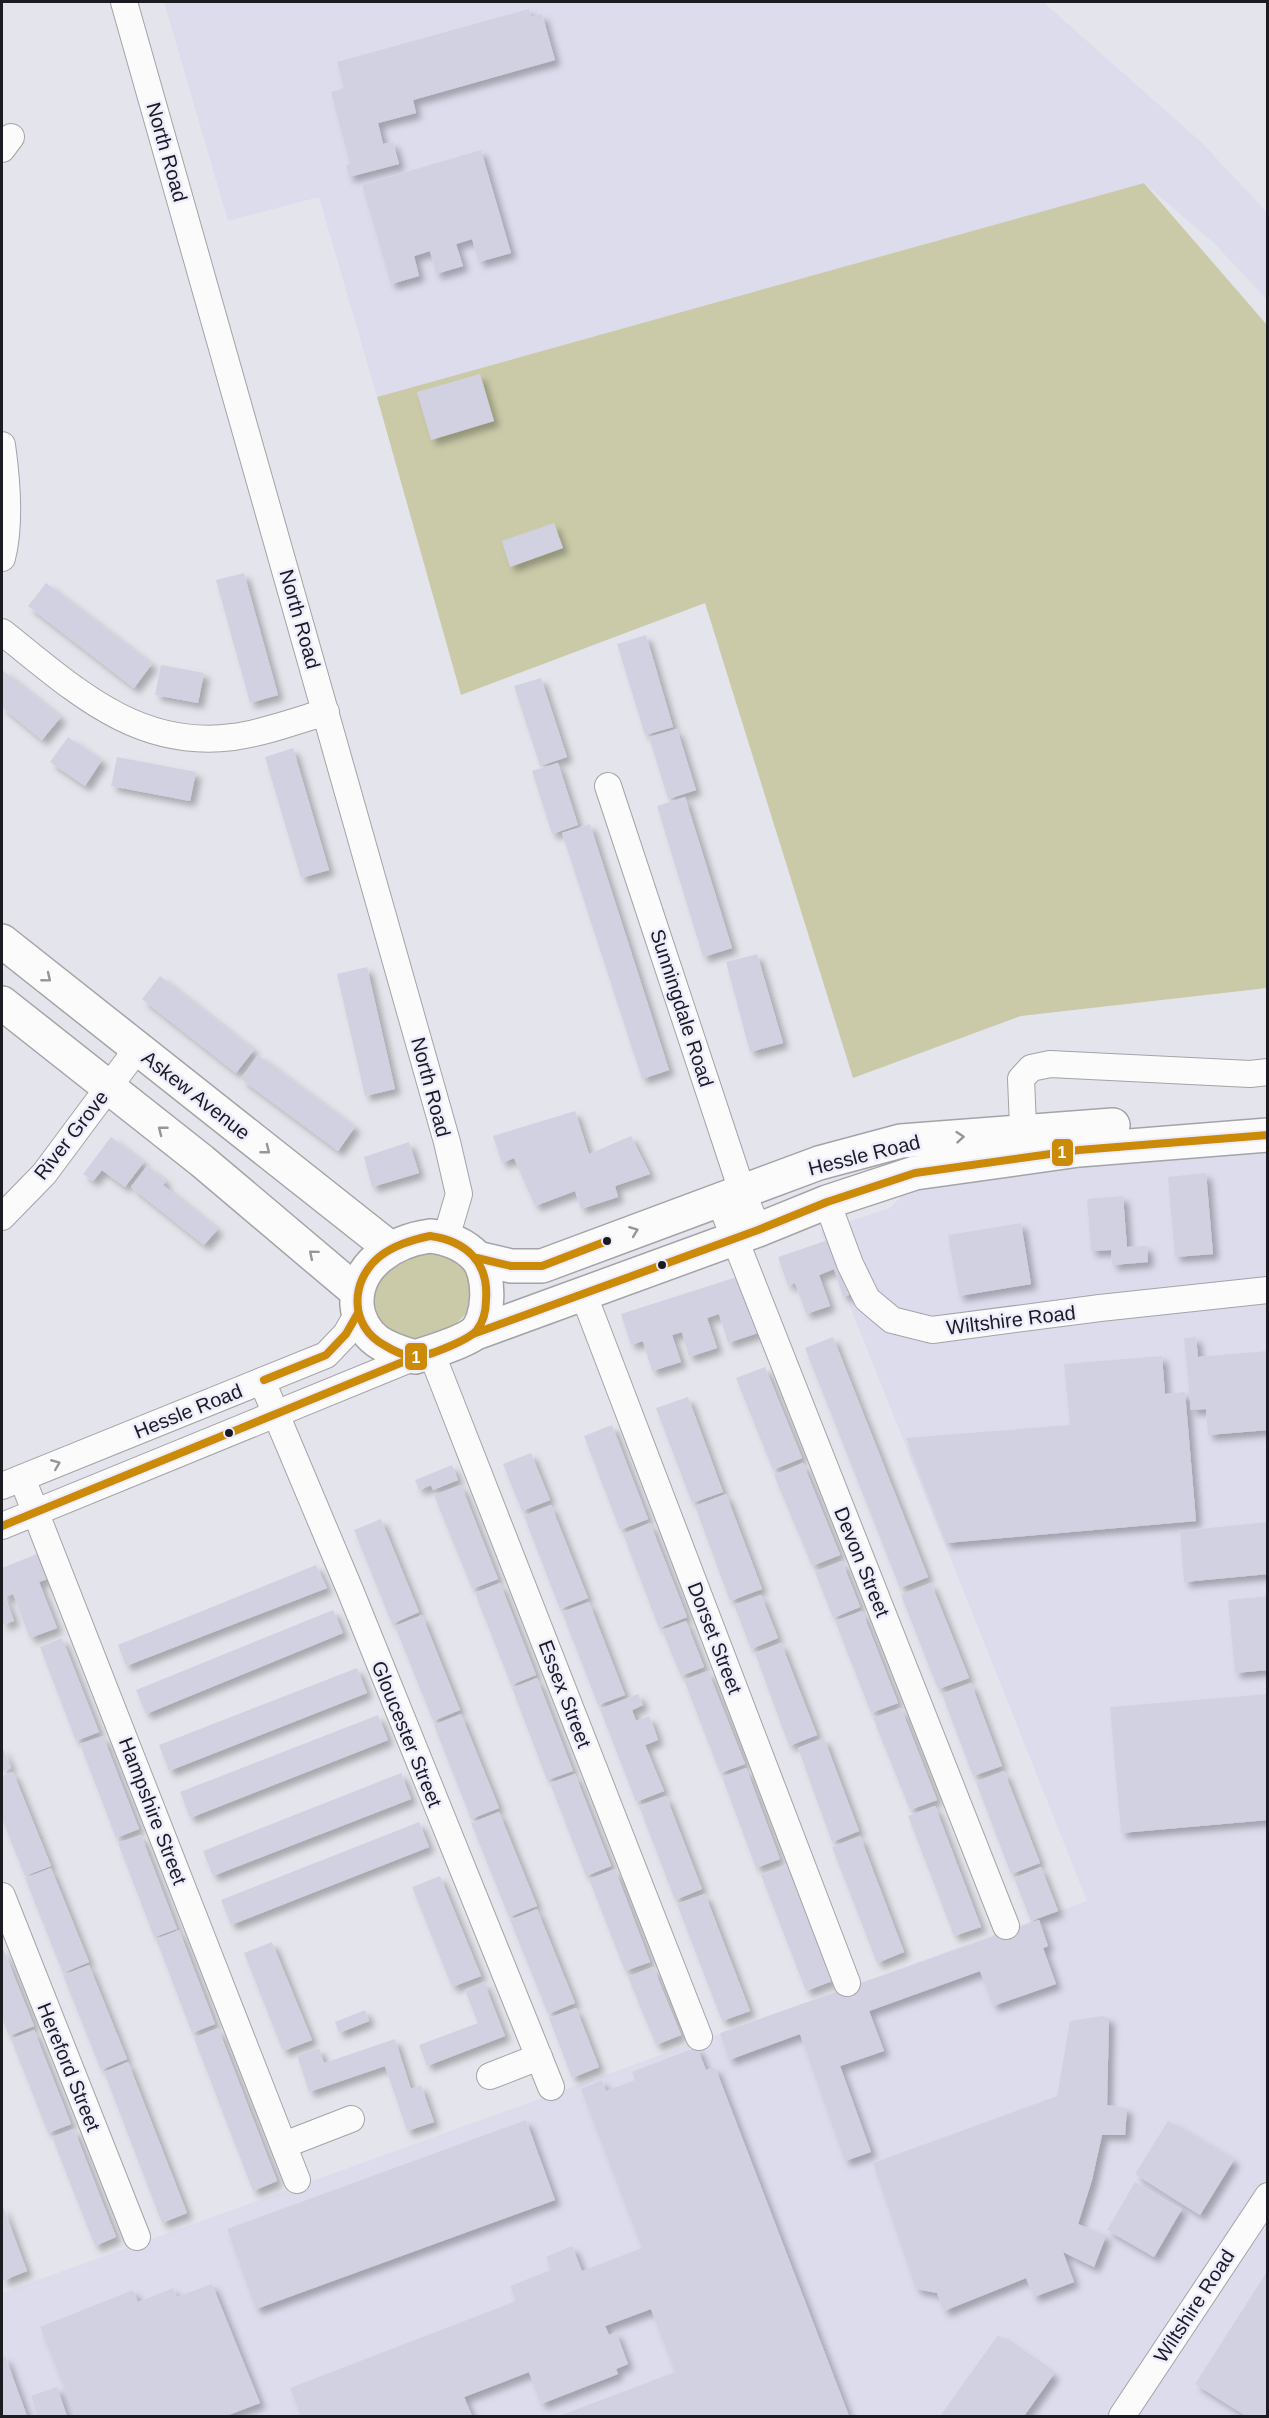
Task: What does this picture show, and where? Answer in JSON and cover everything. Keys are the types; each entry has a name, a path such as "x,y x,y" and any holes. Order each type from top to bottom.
{"main road":[{"name":"Askew Avenue","path":"2,941 390,1248"},
{"path":"2,1003 202,1161 358,1302"},
{"name":"Hessle Road","path":"473,1334 827,1202 915,1173 1024,1145 1268,1114"},
{"name":"Hessle Road","path":"477,1258 511,1266 542,1266 819,1163 902,1141 1024,1145 1079,1150 1268,1135"},
{"path":"430,1236 446,1238 464,1246 477,1258 486,1282 487,1297 484,1314 473,1334 423,1354 392,1349 375,1340 365,1328 358,1302 362,1277 390,1248 414,1238 430,1236"}],"street":[{"name":"North Road","path":"124,2 447,1142 459,1194 446,1238"},
{"path":"2,445 6,472 5,544 2,558"},
{"path":"2,632 95,705 138,726 160,732 192,737 230,737 326,712"},
{"name":"Sunningdale Road","path":"608,786 730,1195 746,1234"},
{"name":"River Grove","path":"2,1217 44,1174 137,1049"},
{"path":"1024,1145 1020,1079 1031,1068 1050,1064 1250,1074 1268,1072"},
{"name":"Wiltshire Road","path":"827,1202 850,1263 867,1299 892,1320 932,1330 1100,1308 1268,1290"},
{"name":"Devon Street","path":"746,1234 1006,1926"},
{"name":"Dorset Street","path":"583,1293 847,1983"},
{"name":"Hessle Road","path":"12,1482 326,1355 346,1334 358,1302"},
{"name":"Hessle Road","path":"2,1526 423,1354"},
{"name":"Essex Street","path":"423,1354 699,2037"},
{"name":"Gloucester Street","path":"262,1381 350,1590 551,2087"},
{"name":"Hampshire Street","path":"12,1482 36,1512 297,2180"},
{"name":"Hereford Street","path":"2,1896 137,2237"},
{"path":"490,2076 538,2057"},
{"path":"284,2145 351,2120"},
{"name":"Wiltshire Road","path":"1122,2416 1268,2196"}],"shaded area":[{"path":"164,2 1043,2 1201,142 1267,212 1267,300 1214,243 1144,183 377,397 319,197 228,221"},
{"path":"1267,1144 1267,2416 2,2416 2,2293 1087,1901 820,1231 890,1208 919,1178"}],"green space":[{"path":"1144,183 1267,325 1267,988 1021,1016 853,1078 705,603 461,695 377,397"},
{"path":"442,1251 470,1271 474,1303 464,1316 441,1333 428,1338 415,1339 388,1331 375,1321 371,1290 395,1261"}],"building":[{"path":"529,9 531,17 542,14 555,60 413,100 416,113 378,123 383,144 393,142 399,164 349,177 346,165 350,164 331,92 344,88 337,62"},
{"path":"481,150 511,253 479,262 472,239 456,244 463,266 436,274 430,251 414,256 419,276 391,284 362,185"},
{"path":"480,374 494,421 431,440 417,392"},
{"path":"554,523 563,548 510,567 502,541"},
{"path":"244,573 278,695 250,703 216,580"},
{"path":"46,583 152,664 134,688 28,606"},
{"path":"646,635 673,727 645,735 617,644"},
{"path":"161,665 204,673 198,703 155,695"},
{"path":"2,670 61,717 42,740 2,707"},
{"path":"541,678 567,757 540,766 514,686"},
{"path":"677,729 696,790 668,799 649,737"},
{"path":"68,737 102,760 85,786 50,762"},
{"path":"293,748 329,870 301,878 265,757"},
{"path":"117,757 196,772 190,801 111,786"},
{"path":"558,763 578,825 552,834 532,771"},
{"path":"685,797 732,948 703,957 657,806"},
{"path":"590,824 669,1070 642,1079 562,833"},
{"path":"757,954 783,1043 750,1052 726,962"},
{"path":"367,967 395,1089 365,1096 337,974"},
{"path":"160,976 254,1050 236,1073 142,999"},
{"path":"258,1055 355,1127 338,1151 241,1079"},
{"path":"575,1111 589,1154 631,1136 650,1174 615,1186 618,1197 581,1209 575,1191 535,1206 514,1158 502,1163 493,1136"},
{"path":"111,1137 144,1162 125,1187 102,1170 93,1181 83,1174"},
{"path":"409,1142 419,1173 372,1187 364,1157"},
{"path":"147,1166 166,1181 163,1185 218,1229 204,1245 131,1187"},
{"path":"1206,1173 1213,1254 1175,1257 1168,1177"},
{"path":"1123,1196 1127,1247 1147,1246 1148,1262 1112,1265 1111,1250 1091,1251 1087,1199"},
{"path":"1021,1223 1031,1284 959,1296 948,1235"},
{"path":"837,1237 857,1292 843,1297 834,1269 819,1275 830,1306 806,1314 795,1283 788,1286 778,1257"},
{"path":"740,1276 758,1333 728,1343 719,1314 707,1318 717,1348 689,1357 682,1332 672,1335 681,1362 652,1371 643,1341 631,1345 621,1314"},
{"path":"833,1337 928,1577 900,1588 805,1348"},
{"path":"1196,1337 1198,1357 1268,1351 1268,1430 1208,1435 1206,1409 1191,1410 1184,1338"},
{"path":"1162,1356 1165,1394 1185,1392 1196,1521 946,1543 906,1438 1070,1425 1064,1364"},
{"path":"765,1367 802,1458 773,1470 736,1378"},
{"path":"688,1397 723,1492 692,1503 656,1408"},
{"path":"612,1425 648,1519 620,1530 584,1436"},
{"path":"531,1453 550,1500 522,1511 503,1464"},
{"path":"803,1463 840,1555 812,1566 774,1475"},
{"path":"452,1465 458,1480 433,1490 431,1485 419,1490 415,1480"},
{"path":"461,1485 498,1579 472,1589 434,1495"},
{"path":"726,1494 762,1589 730,1601 695,1506"},
{"path":"551,1505 588,1598 560,1609 524,1516"},
{"path":"381,1519 419,1612 392,1624 354,1530"},
{"path":"1268,1522 1268,1574 1184,1582 1180,1531"},
{"path":"650,1523 687,1617 659,1628 623,1534"},
{"path":"37,1554 47,1579 39,1582 57,1628 30,1638 13,1594 5,1597 14,1621 2,1625 2,1568"},
{"path":"842,1561 860,1607 833,1618 815,1572"},
{"path":"316,1565 327,1588 126,1666 118,1645"},
{"path":"500,1583 536,1675 511,1685 475,1593"},
{"path":"931,1583 969,1678 938,1689 901,1595"},
{"path":"761,1595 778,1638 751,1649 734,1605"},
{"path":"1268,1596 1268,1670 1235,1673 1228,1600"},
{"path":"589,1602 625,1695 598,1705 562,1612"},
{"path":"333,1610 343,1633 146,1714 136,1690"},
{"path":"862,1611 898,1703 871,1713 835,1621"},
{"path":"422,1615 460,1710 433,1721 395,1626"},
{"path":"686,1621 704,1667 681,1676 662,1630"},
{"path":"62,1638 99,1732 76,1741 40,1647"},
{"path":"781,1643 817,1735 789,1746 755,1653"},
{"path":"357,1668 367,1693 169,1771 159,1745"},
{"path":"708,1671 745,1764 720,1773 684,1680"},
{"path":"537,1678 573,1771 547,1780 512,1688"},
{"path":"971,1683 1002,1766 973,1776 942,1694"},
{"path":"638,1694 643,1705 632,1710 636,1721 649,1716 654,1728 658,1740 645,1745 664,1791 636,1802 600,1709"},
{"path":"1268,1694 1268,1820 1121,1833 1110,1707"},
{"path":"901,1708 937,1800 910,1810 873,1718"},
{"path":"461,1714 499,1808 471,1819 434,1725"},
{"path":"378,1715 388,1740 190,1818 180,1792"},
{"path":"103,1736 139,1829 116,1838 80,1744"},
{"path":"824,1738 859,1831 832,1842 798,1748"},
{"path":"2,1746 11,1768 2,1772"},
{"path":"746,1768 780,1859 756,1868 722,1777"},
{"path":"1004,1771 1040,1863 1011,1874 976,1782"},
{"path":"13,1772 51,1866 25,1876 2,1819 2,1776"},
{"path":"401,1773 411,1799 213,1876 203,1851"},
{"path":"575,1774 611,1866 586,1876 550,1783"},
{"path":"666,1796 702,1889 675,1900 639,1806"},
{"path":"935,1806 981,1927 954,1936 908,1816"},
{"path":"499,1812 537,1906 509,1917 471,1823"},
{"path":"419,1822 429,1847 231,1925 221,1900"},
{"path":"141,1835 177,1929 154,1937 118,1843"},
{"path":"860,1836 904,1952 877,1963 832,1847"},
{"path":"787,1865 832,1981 806,1991 761,1875"},
{"path":"1041,1867 1058,1911 1031,1921 1014,1878"},
{"path":"51,1868 89,1962 63,1973 25,1878"},
{"path":"615,1869 650,1962 625,1971 589,1879"},
{"path":"440,1876 481,1976 452,1987 412,1887"},
{"path":"705,1894 750,2011 722,2021 677,1904"},
{"path":"537,1909 575,2003 548,2014 510,1920"},
{"path":"1039,1920 1048,1946 1043,1948 1056,1984 993,2006 980,1971 869,2011 884,2051 840,2066 871,2152 845,2161 800,2034 729,2060 720,2033"},
{"path":"179,1930 215,2024 192,2033 156,1939"},
{"path":"272,1942 312,2040 283,2051 244,1953"},
{"path":"2,1946 34,2026 9,2036 2,2018"},
{"path":"89,1965 127,2059 101,2070 63,1975"},
{"path":"653,1967 681,2035 656,2045 628,1977"},
{"path":"484,1982 505,2036 427,2066 419,2045 478,2023 465,1990"},
{"path":"576,2008 599,2067 572,2078 549,2018"},
{"path":"365,2010 369,2021 339,2033 335,2022"},
{"path":"1102,2016 1109,2018 1107,2105 1127,2108 1125,2135 1102,2135 1092,2180 1078,2224 1106,2236 1094,2267 1063,2252 1074,2282 1034,2297 1026,2278 944,2311 937,2293 916,2289 873,2163 1057,2096 1070,2021"},
{"path":"218,2028 277,2181 253,2191 194,2038"},
{"path":"34,2030 71,2124 48,2133 11,2039"},
{"path":"395,2039 411,2089 421,2085 434,2122 407,2131 385,2066 309,2092 297,2055 319,2048 324,2063"},
{"path":"697,2047 706,2070 715,2067 849,2416 559,2416 675,2372 651,2309 605,2326 609,2335 616,2332 628,2364 616,2369 618,2374 541,2404 529,2372 464,2397 472,2416 301,2416 290,2388 516,2301 510,2286 551,2270 546,2257 572,2246 582,2271 642,2248 581,2089 602,2080 606,2091 635,2080 632,2072"},
{"path":"128,2062 187,2213 162,2223 104,2072"},
{"path":"526,2120 555,2200 256,2309 227,2229"},
{"path":"1168,2121 1234,2160 1200,2215 1135,2174"},
{"path":"74,2129 116,2237 95,2246 52,2137"},
{"path":"1135,2182 1182,2209 1154,2257 1107,2230"},
{"path":"2,2204 27,2271 2,2281"},
{"path":"1268,2270 1268,2416 1246,2416 1195,2384"},
{"path":"212,2284 260,2403 226,2416 76,2416 40,2327 133,2290 138,2302 173,2288 177,2297"},
{"path":"998,2335 1054,2374 1024,2416 940,2416"},
{"path":"5,2356 27,2416 2,2416 2,2357"},
{"path":"57,2387 67,2416 38,2416 31,2396"}],"transit line":[{"name":"1","path":"473,1334 758,1230 827,1202 915,1173 1079,1150 1268,1135"},
{"name":"1","path":"430,1236 464,1248 479,1264 486,1287 484,1316 473,1334 447,1347 414,1357 384,1345 364,1327 359,1315 359,1290 369,1267 379,1257 403,1244 430,1236"},
{"name":"1","path":"477,1258 511,1266 542,1266 607,1241"},
{"name":"1","path":"264,1380 326,1355 346,1334 358,1313"},
{"name":"1","path":"2,1526 415,1357"}]}
